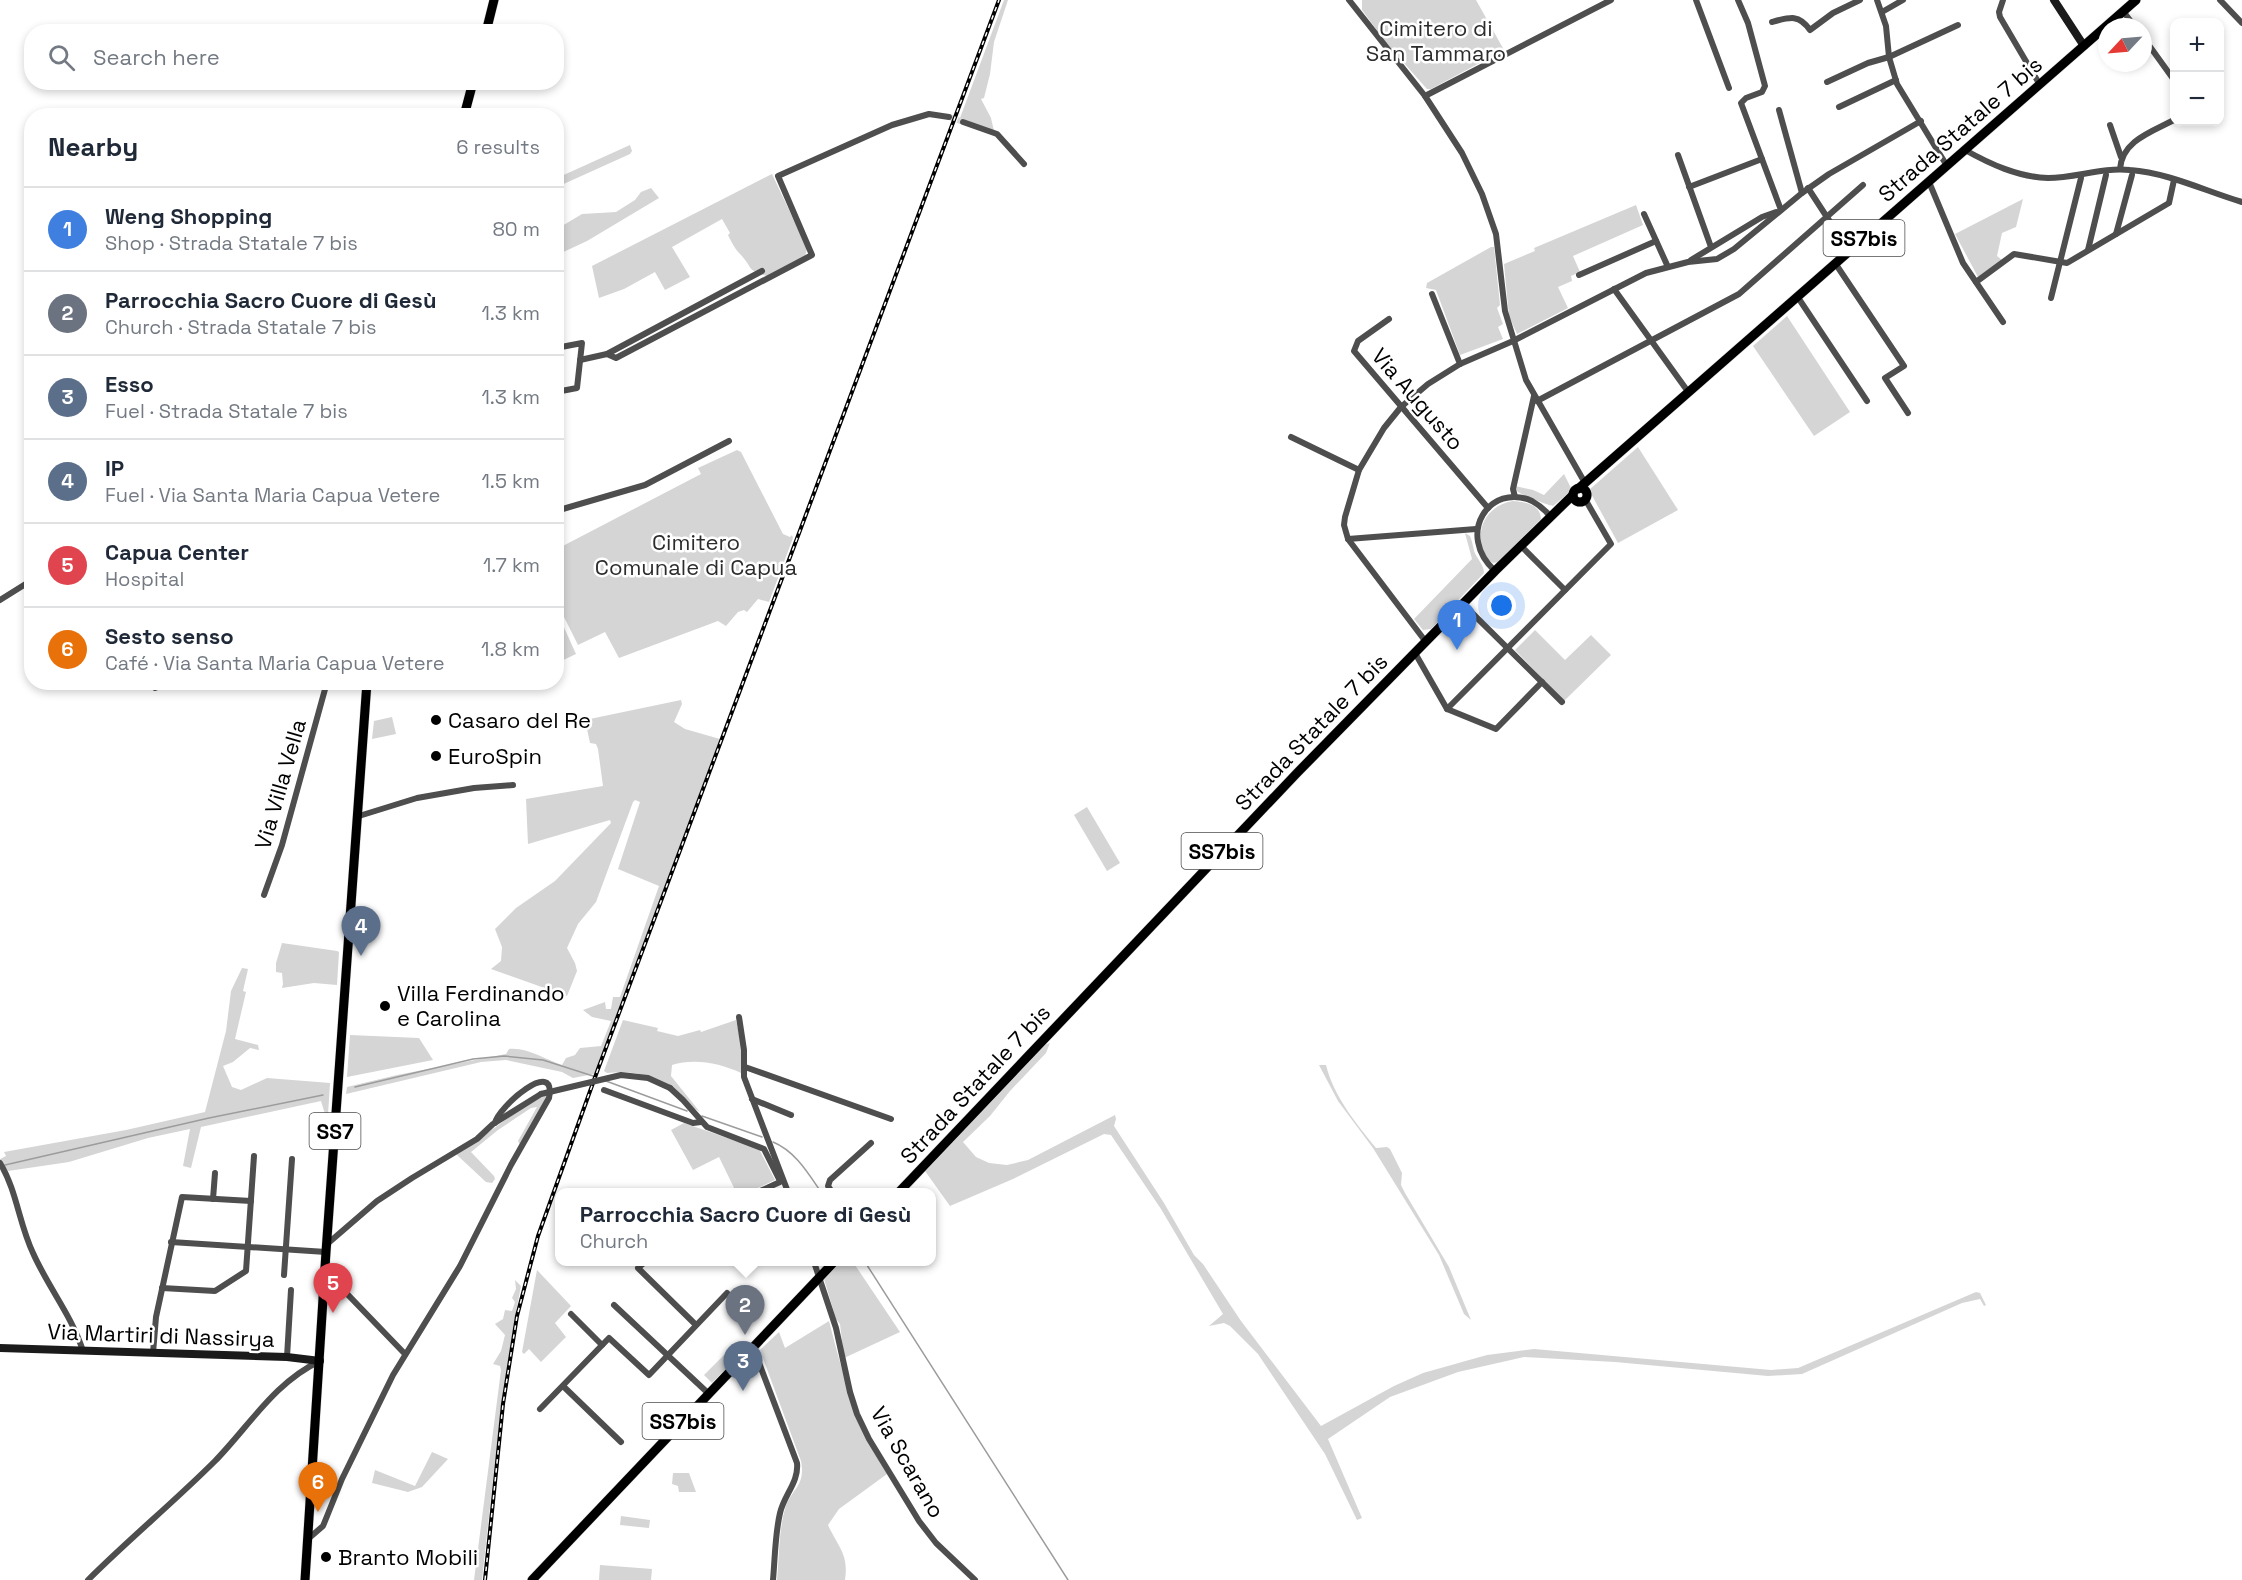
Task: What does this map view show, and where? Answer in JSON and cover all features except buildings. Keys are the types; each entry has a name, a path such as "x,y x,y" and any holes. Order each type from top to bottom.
{"main road":[{"path":"488,24 494,0"},
{"name":"Strada Statale 7 bis","path":"1582,493 1797,296 2040,85 2129,4"},
{"path":"466,108 471,90"},
{"name":"SS7bis","path":"1553,513 1582,493"},
{"name":"Strada Statale 7 bis","path":"903,1188 1288,781 1553,513"},
{"name":"SS7","path":"305,1580 326,1249 367,690"},
{"name":"SS7bis","path":"532,1580 830,1266"}],"street":[{"path":"1349,0 1425,96 1462,153 1486,204 1496,234 1505,311 1526,380 1582,493 1611,544 1447,708"},
{"path":"1425,96 1611,0"},
{"path":"1696,0 1729,88"},
{"path":"1738,0 1748,23 1765,86 1762,92 1746,98 1741,103 1781,210"},
{"path":"1772,21 1791,16 1797,17 1810,30 1833,13 1860,0"},
{"path":"1877,0 1886,26 1889,57 1896,80 1947,166"},
{"path":"1882,12 1903,0"},
{"path":"2003,0 1999,12 2000,17 2040,85"},
{"path":"2054,0 2084,46"},
{"path":"2220,0 2242,24"},
{"path":"1827,82 1958,26"},
{"path":"2152,49 2170,73"},
{"path":"1839,107 1896,80"},
{"path":"1779,110 1802,193"},
{"path":"607,354 616,358 812,255 778,176 892,125 929,114 949,117"},
{"path":"1426,642 1348,539 1344,525 1359,470 1383,428 1401,407 1428,384 1460,364 1514,341 1646,273 1688,262 1717,260 1734,249 1808,188 1921,121"},
{"path":"963,122 997,134 1024,164"},
{"path":"2121,157 2128,147 2170,122"},
{"path":"2110,125 2121,157 2120,169"},
{"path":"1965,150 1986,162 2016,173 2047,178 2120,169 2138,171 2242,201"},
{"path":"1678,155 1711,247"},
{"path":"1689,187 1762,159"},
{"path":"2088,250 2106,175"},
{"path":"2116,234 2132,175"},
{"path":"2051,298 2081,178"},
{"path":"1976,282 2014,254 2067,263 2169,203 2174,180"},
{"path":"1929,182 1964,263 2003,322"},
{"path":"1515,497 1513,489 1535,399 1652,342 1739,294 1863,185"},
{"path":"1808,188 1849,251"},
{"path":"1688,262 1762,217 1781,210"},
{"path":"1644,214 1668,267"},
{"path":"1579,275 1656,241"},
{"path":"1835,263 1904,366 1886,378 1908,413"},
{"path":"580,360 607,354 762,271"},
{"path":"1614,289 1689,393"},
{"path":"1432,294 1460,364"},
{"path":"1797,296 1867,401"},
{"name":"Via Augusto","path":"1389,319 1355,344 1354,351 1488,508"},
{"path":"564,346 582,343 577,388 564,390"},
{"path":"1292,437 1359,470"},
{"path":"564,509 645,485 729,441"},
{"path":"1495,571 1481,556 1478,548 1476,529 1488,508 1515,497 1533,502 1553,513"},
{"path":"1348,539 1476,529"},
{"path":"1520,545 1565,590"},
{"path":"0,600 24,585"},
{"path":"1462,604 1562,702"},
{"path":"1415,653 1447,708 1496,729 1542,682"},
{"name":"Via Villa Vella","path":"264,895 282,845 325,690"},
{"path":"359,816 417,798 513,785"},
{"path":"740,1017 744,1077 786,1188"},
{"path":"745,1067 891,1119"},
{"path":"171,1242 286,1250 326,1249 377,1202 477,1139 495,1123 541,1094 621,1075 648,1078 670,1088 707,1127 764,1149 785,1188"},
{"path":"308,1539 323,1526 346,1469 405,1354 460,1266 549,1098 550,1087 540,1081 532,1084 515,1098 498,1116 495,1123"},
{"path":"604,1090 693,1123 701,1122"},
{"path":"752,1099 791,1115"},
{"path":"829,1188 830,1180 870,1143"},
{"path":"162,1288 215,1291 246,1270 254,1156"},
{"path":"284,1275 292,1159"},
{"path":"0,1163 5,1171 32,1251 44,1278 74,1329 83,1352"},
{"path":"213,1199 214,1173"},
{"path":"767,1188 780,1182"},
{"path":"153,1353 156,1317 182,1197 251,1201"},
{"path":"640,1266 638,1268 696,1325"},
{"name":"Via Scarano","path":"816,1266 836,1328 850,1392 869,1439 919,1521 936,1543 975,1580"},
{"path":"325,1270 405,1354"},
{"path":"287,1357 291,1290"},
{"path":"540,1410 609,1338 649,1375 727,1293"},
{"path":"614,1305 708,1394"},
{"path":"572,1314 602,1345"},
{"path":"753,1347 798,1471 780,1512 773,1580"},
{"name":"Via Martiri di Nassirya","path":"0,1348 287,1357 320,1361"},
{"path":"88,1580 214,1461 278,1390 308,1366 320,1361"},
{"path":"563,1386 621,1442"}],"green space":[{"path":"1004,0 1008,0 994,42 984,98 981,99 991,118 994,131 960,118"},
{"name":"Cimitero di San Tammaro","path":"1362,0 1476,0 1504,50 1431,89 1427,89 1387,44 1362,10"},
{"path":"630,145 632,151 630,154 564,184 564,175"},
{"path":"772,174 807,248 805,257 767,276 756,272 734,246 722,219 672,247 690,277 665,290 655,272 624,289 599,298 592,266"},
{"path":"651,188 659,198 587,241 564,252 564,225 582,214 616,212 635,200 641,192"},
{"path":"2023,199 2016,227 2002,233 1997,256 2002,260 1978,277 1955,234"},
{"path":"1636,205 1643,225 1573,256 1580,272 1571,276 1572,281 1558,287 1568,308 1517,334 1509,316 1504,264 1535,251 1534,248"},
{"path":"1494,247 1500,305 1497,308 1503,324 1498,327 1503,339 1460,355 1436,290 1426,288 1427,283"},
{"path":"1787,316 1850,412 1814,436 1753,346"},
{"path":"1638,447 1678,510 1618,543 1589,490"},
{"name":"Cimitero Comunale di Capua","path":"737,450 741,452 783,534 790,537 792,535 793,538 769,602 758,599 747,612 744,610 738,612 726,626 718,621 619,658 605,632 578,645 564,617 564,545 701,474 698,468"},
{"path":"1564,474 1572,490 1553,506 1519,493 1515,486 1544,495"},
{"path":"1513,501 1535,507 1541,519 1499,562 1493,563 1484,552 1481,543 1482,526 1485,519 1497,507"},
{"path":"1465,533 1470,536 1484,573 1431,629 1423,630 1414,619 1472,559"},
{"path":"564,627 576,654 564,659"},
{"path":"1535,630 1565,660 1591,635 1611,655 1564,701 1515,650"},
{"path":"681,700 682,704 674,722 685,729 720,739 594,1074 573,1078 562,1072 506,1060 481,1062 346,1094 347,1087 506,1054 509,1049 529,1052 562,1065 566,1058 575,1055 580,1048 601,1046 611,1021 592,1017 583,1010 605,1002 606,1009 611,1009 613,997 620,997 659,886 618,869 640,802 635,800 633,802 596,902 578,924 567,948 577,971 567,996 491,969 501,961 502,947 495,929 516,908 555,881 611,823 610,820 528,844 526,799 603,786 598,749 596,744 590,743 585,720"},
{"path":"392,717 396,734 372,739 374,721"},
{"path":"1087,807 1120,863 1107,871 1074,815"},
{"path":"282,943 339,952 337,985 314,983 282,988 282,973 276,972 276,963"},
{"path":"242,968 248,969 243,991 246,992 235,1039 258,1045 259,1050 250,1048 233,1062 223,1066 232,1087 241,1090 267,1078 330,1083 328,1115 325,1114 321,1101 201,1127 191,1168 183,1166 190,1129 148,1138 69,1162 8,1171 0,1159 6,1156 4,1152 126,1130 205,1112 226,1031 231,991"},
{"path":"623,1020 658,1028 657,1031 678,1036 700,1030 701,1032 736,1020 743,1053 741,1073 707,1063 689,1062 672,1065 671,1076 700,1112 674,1089 656,1079 637,1074 607,1073 604,1071"},
{"path":"350,1035 419,1038 433,1060 347,1077"},
{"path":"1050,1043 1046,1053 990,1116 963,1142 976,1157 989,1163 1007,1165 1028,1160 1115,1115 1114,1126 1164,1203 1194,1255 1203,1264 1241,1321 1321,1426 1394,1386 1423,1373 1487,1355 1534,1349 1771,1370 1798,1368 1976,1292 1980,1293 1986,1305 1984,1306 1980,1299 1962,1303 1802,1374 1768,1376 1615,1362 1524,1357 1458,1372 1390,1397 1328,1439 1362,1518 1357,1520 1325,1454 1258,1354 1230,1326 1224,1323 1209,1326 1223,1314 1161,1209 1111,1135 1104,1134 1013,1179 950,1206 925,1171 1044,1045"},
{"path":"1319,1065 1326,1065 1340,1098 1376,1148 1390,1149 1402,1173 1401,1185 1449,1267 1471,1320 1464,1314 1439,1255 1373,1148 1338,1101"},
{"path":"547,1095 520,1145 518,1141 537,1107 531,1108 498,1130 471,1152 494,1176 492,1183 486,1182 457,1155 456,1153 530,1102"},
{"path":"684,1123 759,1149 775,1180 758,1188 734,1188 719,1157 693,1170 671,1130"},
{"path":"836,1266 856,1266 900,1332 844,1358 840,1324 836,1319 824,1279"},
{"path":"537,1270 571,1306 555,1323 566,1337 541,1362 529,1349 524,1354 522,1352"},
{"path":"515,1280 521,1286 501,1406 482,1580 474,1580 501,1370 500,1366 493,1364 501,1351 505,1335 495,1324 503,1319 505,1310 512,1311 515,1302 512,1298 516,1289"},
{"path":"829,1321 852,1400 867,1436 887,1474 839,1509 828,1525 844,1557 845,1580 777,1580 783,1517 788,1502 800,1482 802,1470 801,1461 760,1350 779,1332 785,1348"},
{"path":"726,1353 734,1360 712,1383 704,1375"},
{"path":"432,1452 448,1459 422,1487 408,1492 372,1483 375,1470 415,1486"},
{"path":"673,1473 689,1473 696,1492 679,1492 678,1486 672,1484"},
{"path":"621,1516 650,1520 649,1528 620,1525"},
{"path":"600,1565 652,1569 651,1580 599,1580"}],"waterway":[{"path":"355,1087 473,1059 504,1056 543,1060 593,1076"},
{"path":"606,1081 687,1111"},
{"path":"5,1165 209,1118 323,1095"},
{"path":"702,1116 762,1137"},
{"path":"773,1142 794,1157 818,1188"},
{"path":"868,1266 1068,1580"}],"tunnel":[{"path":"949,117 963,122"}],"railway":[{"path":"555,1188 999,0"},
{"path":"485,1580 503,1404 517,1316 538,1236 555,1189"}],"place":[{"name":"Weng Shopping","path":"1457,650"},
{"name":"Casaro del Re","path":"436,720"},
{"name":"EuroSpin","path":"436,756"},
{"name":"IP","path":"361,956"},
{"name":"Villa Ferdinando e Carolina","path":"385,1006"},
{"name":"Capua Center","path":"333,1313"},
{"name":"Parrocchia Sacro Cuore di Gesù","path":"745,1335"},
{"name":"Esso","path":"743,1391"},
{"name":"Sesto senso","path":"318,1512"},
{"name":"Branto Mobili","path":"326,1557"}]}
